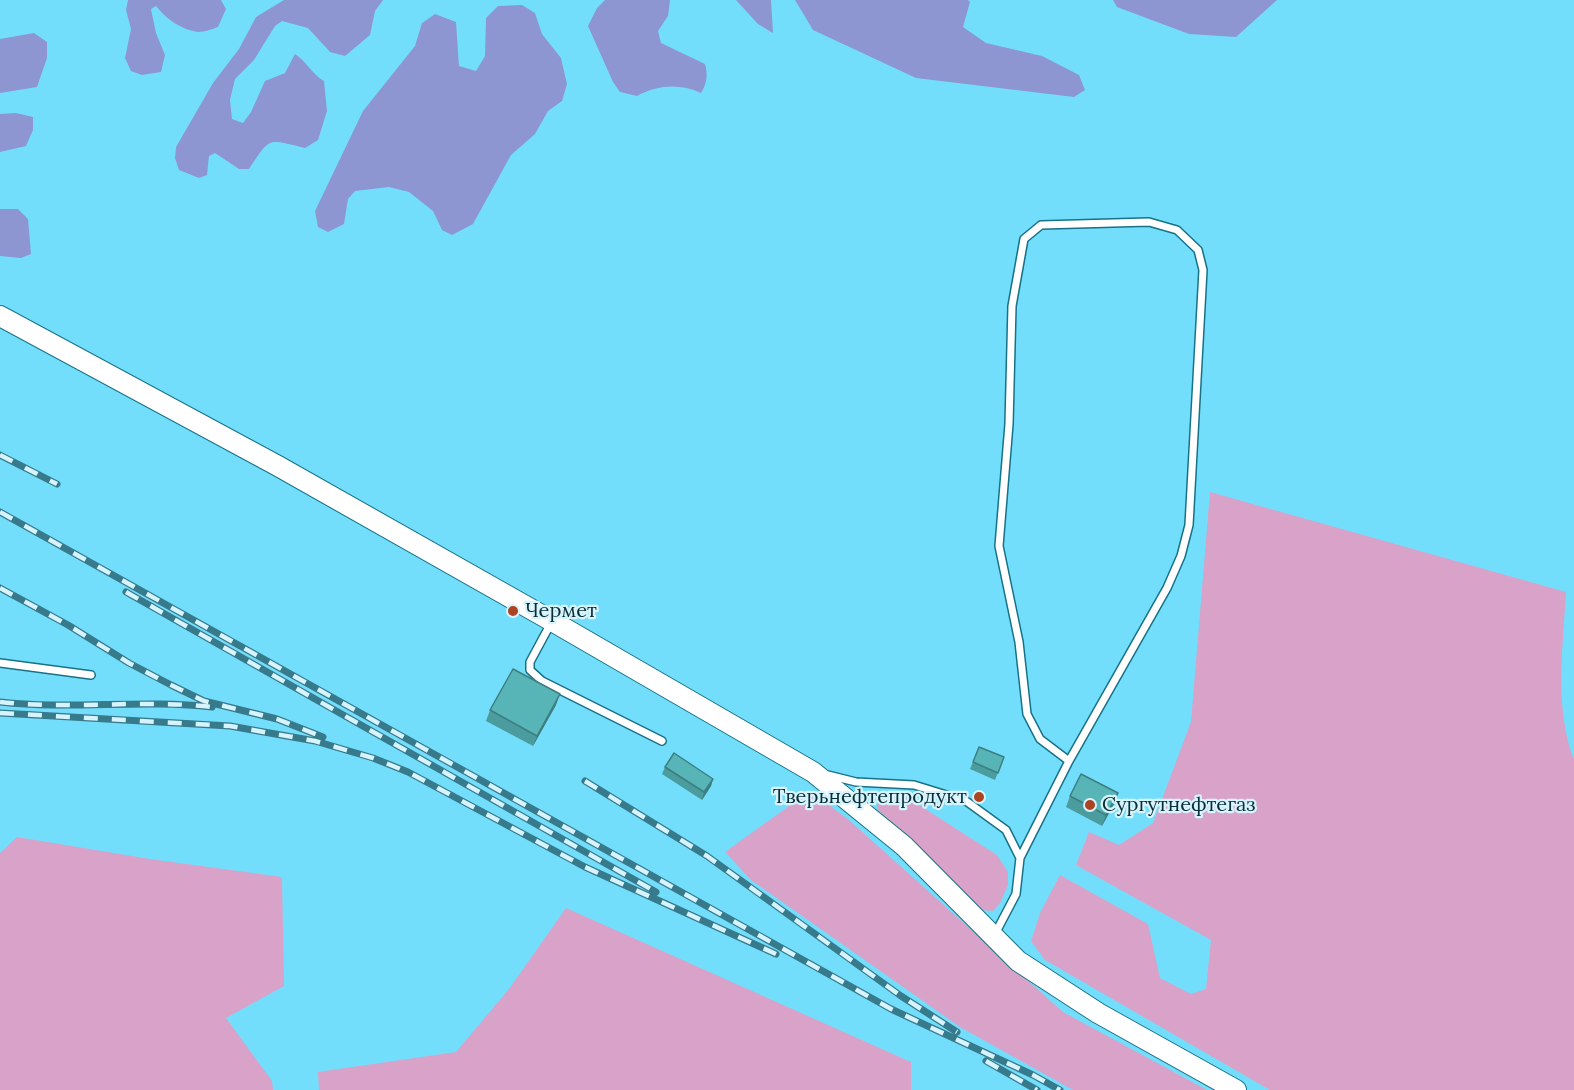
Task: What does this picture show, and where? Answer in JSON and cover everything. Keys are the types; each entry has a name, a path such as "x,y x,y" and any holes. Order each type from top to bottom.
{"street":[{"path":"0,316 278,466 813,772 904,846 1018,961 1098,1013 1236,1090"}],"lane":[{"path":"994,936 1016,894 1020,858 1069,761 1167,588 1181,556 1189,525 1203,270 1198,250 1177,230 1149,222 1041,225 1024,239 1012,306 1009,424 999,546 1019,642 1027,714 1040,739 1069,761"},
{"path":"552,621 530,662 530,670 542,681 662,741"},
{"path":"0,663 91,675"},
{"path":"813,772 856,782 914,785 966,801 1006,830 1020,858"}],"shaded area":[{"path":"1210,492 1566,592 1561,677 1564,719 1574,760 1574,1090 1270,1090 1045,960 1031,941 1040,913 1060,875 1148,924 1160,978 1191,994 1206,989 1211,940 1076,865 1089,832 1119,845 1153,823 1191,722"},
{"path":"810,791 849,820 1063,1012 1207,1090 1073,1090 960,1027 751,880 725,852"},
{"path":"886,793 902,794 997,855 1008,872 1008,885 1000,903 993,911 980,910 877,809 877,798"},
{"path":"17,837 150,859 282,877 284,986 226,1018 272,1081 273,1090 0,1090 0,853"},
{"path":"566,908 911,1062 911,1090 319,1090 318,1072 456,1052 509,989"}],"water":[{"path":"128,0 221,0 226,9 218,27 198,32 175,23 156,6 151,9 156,33 165,55 161,72 142,75 131,71 125,58 131,29 126,10"},
{"path":"284,0 383,0 375,11 370,35 345,56 330,52 308,28 282,21 275,26 254,60 235,79 230,100 232,119 243,123 251,112 265,81 285,73 295,54 324,81 327,111 318,140 305,148 276,142 266,145 249,169 239,169 215,153 209,156 207,175 199,178 179,170 175,158 176,147 213,83 239,49 256,17"},
{"path":"605,0 670,0 668,16 658,31 661,43 705,64 706,79 701,93 676,87 652,89 637,96 620,92 613,82 588,26 597,8"},
{"path":"736,0 771,0 773,33 758,24"},
{"path":"795,0 968,0 970,2 963,27 986,43 1042,56 1079,75 1085,90 1074,97 916,78 813,30"},
{"path":"1113,0 1277,0 1236,37 1189,34 1117,7"},
{"path":"522,5 535,13 542,34 561,58 567,84 562,101 548,111 535,134 511,155 473,224 452,235 442,230 433,211 409,192 389,187 355,191 348,199 344,224 328,232 318,227 315,211 363,111 415,46 422,23 435,14 456,22 459,66 476,71 485,56 486,18 498,6"},
{"path":"34,33 47,42 47,58 37,87 0,93 0,39"},
{"path":"16,113 33,117 33,130 26,146 0,152 0,114"},
{"path":"0,209 18,209 28,219 31,254 21,258 0,256"}],"building":[{"path":"513,669 560,694 537,736 490,710"},
{"path":"979,747 1004,757 998,773 973,762"},
{"path":"674,753 713,779 704,792 665,767"},
{"path":"1081,774 1118,793 1106,815 1070,796"}],"railway":[{"path":"0,455 57,484"},
{"path":"0,512 891,1009 1033,1075 1060,1090"},
{"path":"0,588 68,625 129,663 204,701 277,719 323,737"},
{"path":"126,592 656,892"},
{"path":"0,702 212,707"},
{"path":"0,713 230,726 315,741 373,758 408,772 585,867 776,954"},
{"path":"585,781 707,856 901,996 957,1032"},
{"path":"986,1061 1037,1090"}],"place":[{"name":"Чермет","path":"513,611"},
{"name":"Тверьнефтепродукт","path":"979,797"},
{"name":"Сургутнефтегаз","path":"1090,805"}]}
